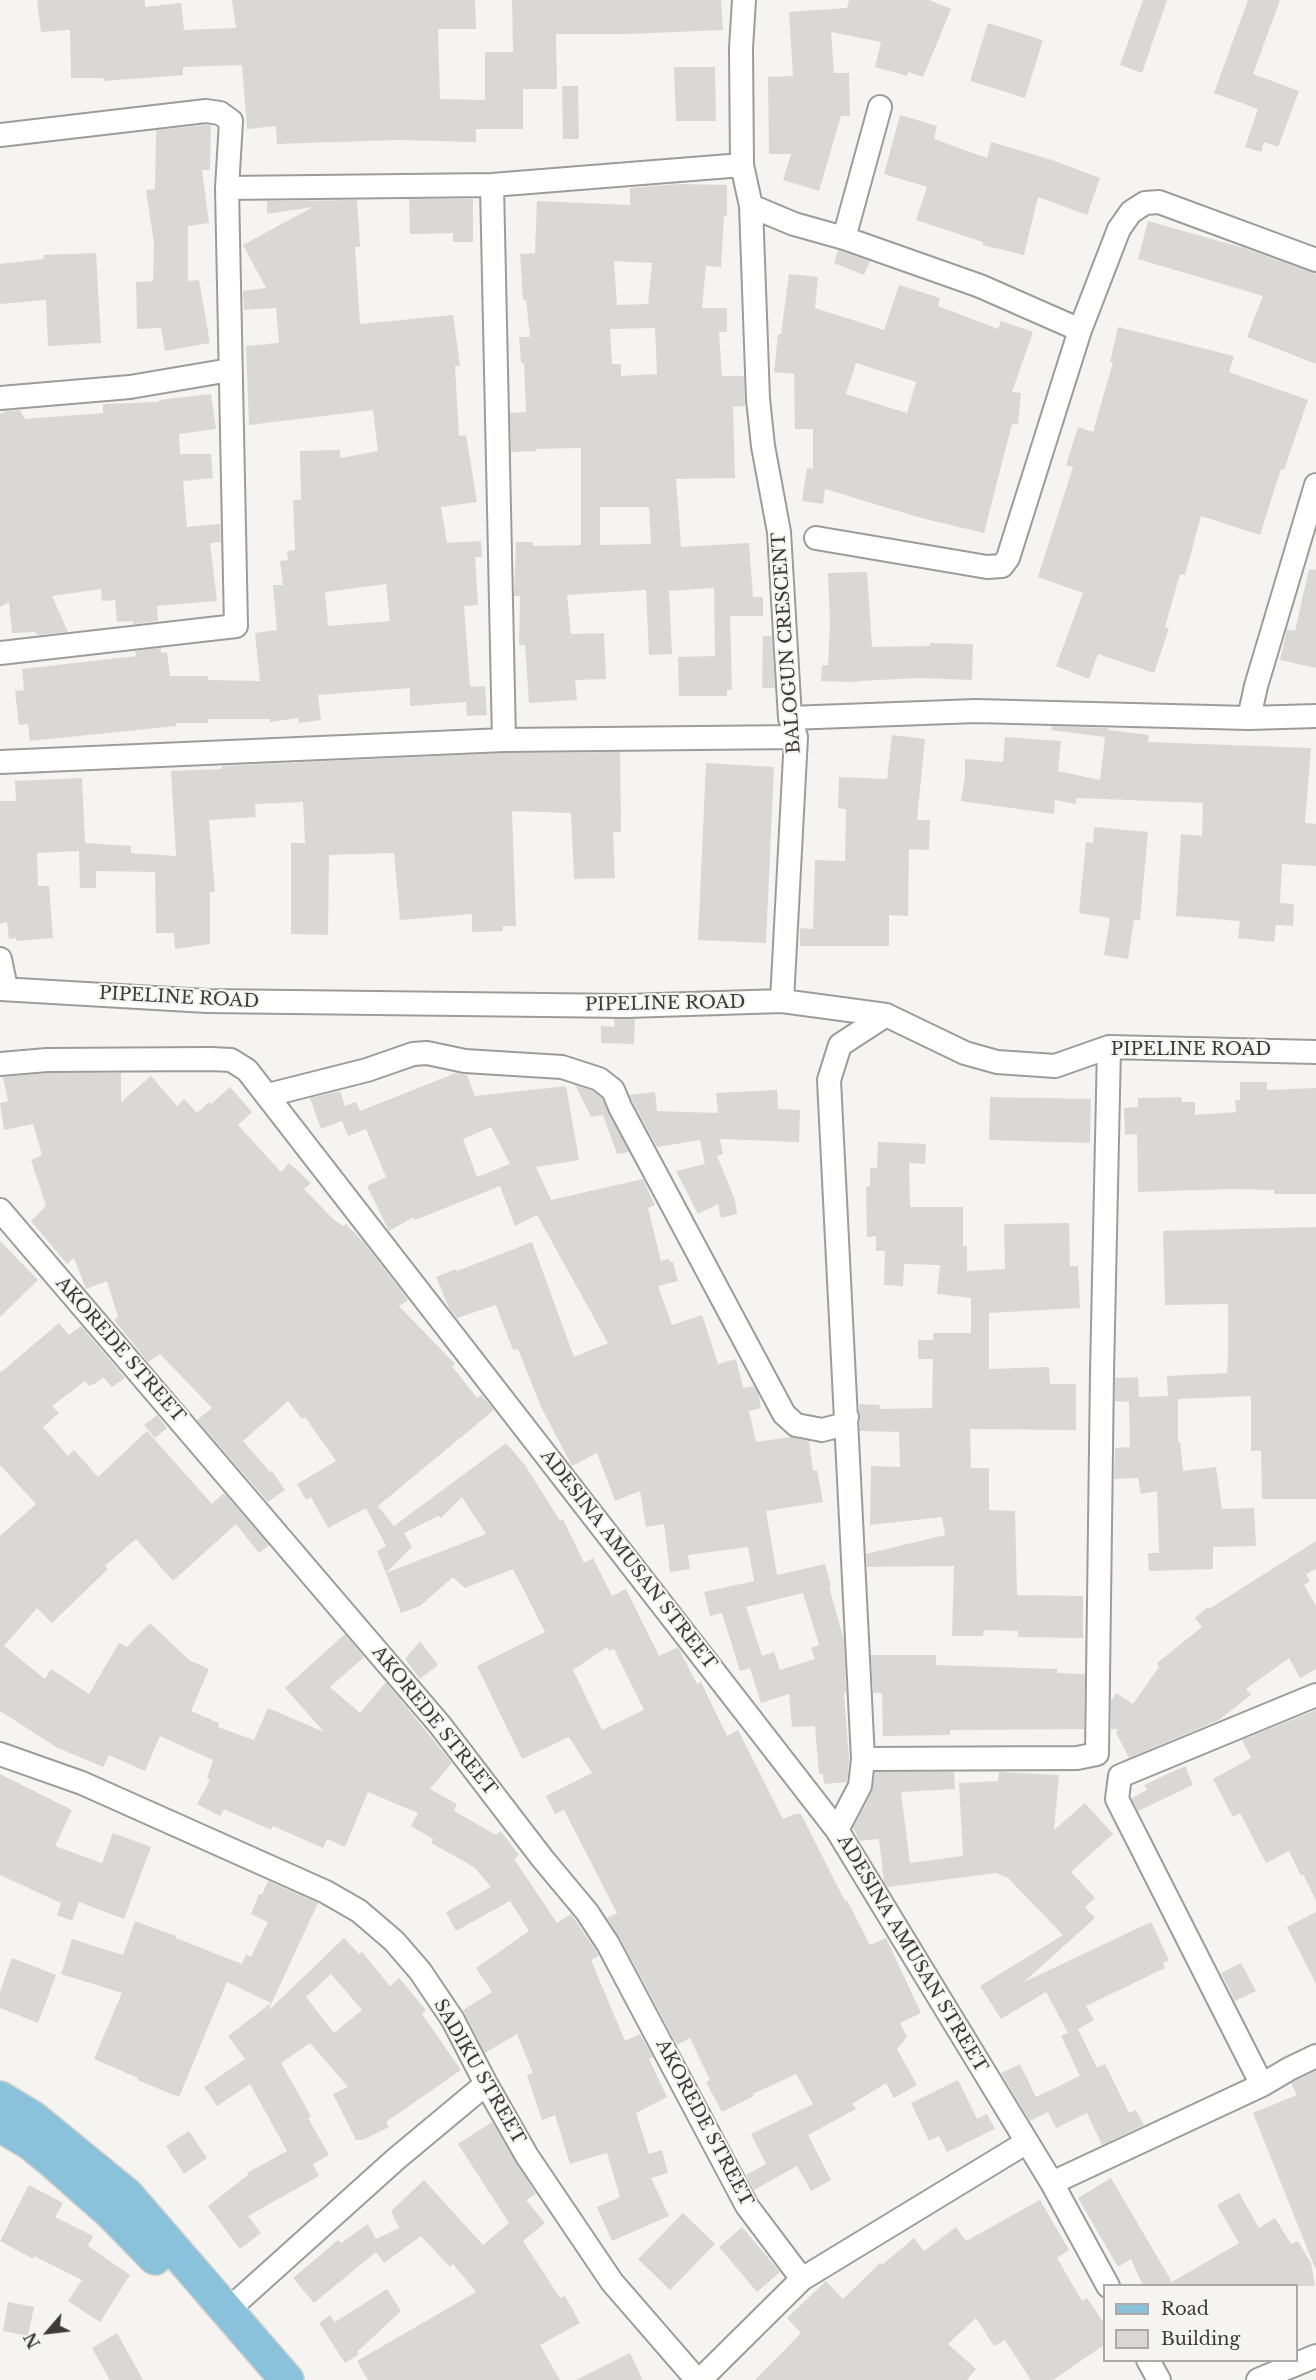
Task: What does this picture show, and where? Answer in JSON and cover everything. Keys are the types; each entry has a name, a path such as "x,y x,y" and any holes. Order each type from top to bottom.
{"main road":[{"path":"0,2098 33,2118 128,2195 287,2380"},
{"path":"0,2125 30,2143 111,2212 178,2282 257,2380"}],"street":[{"name":"BALOGUN CRESCENT","path":"744,0 741,48 742,165 751,206 758,399 779,532 793,728 782,1001"},
{"path":"844,238 880,107"},
{"path":"0,135 206,111 220,113 231,121 227,188 236,626 0,653"},
{"path":"227,188 492,185 742,165"},
{"path":"492,185 504,740"},
{"path":"816,537 987,567 1002,566 1008,558 1080,330 1119,229 1131,212 1145,203 1159,202 1316,260"},
{"path":"751,206 794,224 844,238 988,290 1080,330"},
{"path":"0,398 130,387 230,370"},
{"path":"1250,718 1256,686 1316,485"},
{"path":"0,762 793,728 976,711 1250,718 1316,716"},
{"path":"0,959 3,988"},
{"name":"PIPELINE ROAD","path":"3,988 207,1002 627,1006 782,1001 886,1015 965,1053 997,1062 1055,1066 1109,1047 1316,1052"},
{"path":"837,1830 860,1786 863,1759 848,1417 829,1080 840,1045 886,1015"},
{"path":"863,1759 1077,1758 1097,1754 1109,1047"},
{"path":"268,1095 368,1070 413,1054 427,1053 465,1061 562,1067 600,1079 613,1090 784,1414 796,1425 822,1430 842,1425 848,1417"},
{"name":"ADESINA AMUSAN STREET","path":"0,1064 47,1060 231,1060 247,1070 837,1830 1052,2183 1107,2284"},
{"name":"AKOREDE STREET","path":"0,1210 440,1725 542,1858 587,1912 608,1944 747,2206 802,2279"},
{"path":"1262,2085 1125,1816 1117,1798 1120,1776 1316,1695"},
{"name":"SADIKU STREET","path":"0,1755 82,1783 326,1892 359,1911 394,1941 420,1971 453,2020 527,2156 612,2282 698,2380"},
{"path":"1052,2183 1262,2085 1316,2056"},
{"path":"228,2310 396,2159 486,2084"},
{"path":"698,2380 802,2279 1027,2142"},
{"path":"1258,2380 1316,2356"},
{"path":"1149,2362 1159,2380"}],"building":[{"path":"37,0 145,0 145,7 181,3 184,30 236,28 232,0 475,0 476,29 438,29 440,99 485,100 485,52 513,52 512,0 721,0 723,30 556,34 557,89 523,89 523,129 476,129 476,142 396,140 277,144 276,126 247,129 242,65 183,67 183,75 104,81 103,78 71,78 70,30 41,32"},
{"path":"849,0 929,0 951,9 923,77 908,72 907,76 875,67 881,42 831,32 834,73 849,73 850,116 841,116 819,191 783,180 791,154 769,154 768,77 793,76 789,12 847,8"},
{"path":"1143,0 1167,0 1142,73 1120,65"},
{"path":"1248,0 1280,0 1253,74 1299,91 1278,147 1264,142 1261,152 1245,147 1258,109 1214,93"},
{"path":"988,23 1043,40 1025,98 970,81"},
{"path":"674,67 715,67 716,121 676,121"},
{"path":"562,86 578,86 579,139 563,139"},
{"path":"900,115 937,126 934,139 987,158 991,142 1052,160 1100,178 1087,215 1038,197 1024,255 983,245 983,242 916,220 927,187 884,174"},
{"path":"211,125 210,170 202,170 209,223 188,226 188,281 199,280 210,343 165,351 161,328 137,329 136,282 153,281 154,243 146,190 155,189 156,130"},
{"path":"679,184 727,185 727,216 724,216 721,267 706,266 702,308 727,308 727,332 719,332 722,376 744,376 745,406 733,407 735,478 676,479 681,547 749,543 753,597 763,597 763,616 730,616 732,690 727,690 727,696 679,696 678,657 715,656 714,588 669,591 672,654 649,655 646,590 567,595 571,634 604,633 606,679 575,680 577,700 529,703 525,645 519,645 520,596 514,596 516,542 533,542 533,546 581,545 581,448 511,452 510,413 526,412 524,363 521,363 519,337 530,337 526,300 523,300 520,254 535,253 537,201 630,205 630,188","holes":["614,261 652,263 648,304 617,305","655,328 657,374 621,376 621,364 612,364 610,329","600,507 649,507 651,544 600,545"]},
{"path":"409,199 473,199 473,242 453,242 453,233 410,234"},
{"path":"357,200 360,247 355,247 360,324 453,315 460,366 455,366 459,436 466,435 477,502 441,507 447,543 481,541 482,557 475,557 478,605 464,606 470,687 485,686 487,715 467,716 466,702 410,706 410,688 318,695 321,720 299,723 298,718 270,722 270,719 208,719 208,723 176,723 176,726 30,741 28,724 19,725 15,691 24,690 22,669 136,656 135,651 161,648 161,653 167,652 170,676 208,676 208,680 260,681 255,633 277,630 273,585 283,585 280,561 288,560 287,551 295,550 293,500 301,500 300,451 340,450 340,458 378,451 373,410 249,425 246,346 279,343 276,308 244,310 243,291 266,288 243,245 313,207 267,214 267,201","holes":["386,584 390,621 328,626 325,592"]},
{"path":"1148,221 1244,248 1316,274 1316,364 1247,337 1263,296 1138,259"},
{"path":"838,250 870,261 864,275 834,263"},
{"path":"96,253 101,343 48,346 46,300 0,304 0,264 44,259 43,255"},
{"path":"789,274 818,277 815,308 884,330 899,285 940,298 938,306 998,329 1001,321 1033,332 1012,392 1021,393 1018,424 1012,424 984,533 921,518 825,489 823,504 802,501 807,468 813,469 813,429 795,429 794,374 774,372 778,334 781,334","holes":["856,363 916,382 907,413 846,394"]},
{"path":"1118,327 1234,356 1229,372 1308,400 1284,470 1281,469 1260,535 1201,516 1185,575 1180,574 1165,627 1169,628 1154,673 1098,654 1089,679 1056,666 1083,593 1038,577 1073,467 1066,465 1078,427 1093,432 1113,362 1110,362"},
{"path":"211,394 216,429 179,434 180,454 211,454 213,478 183,481 187,527 220,524 221,542 210,543 217,601 157,606 158,621 133,624 133,621 117,622 115,600 102,601 101,589 52,596 68,632 37,635 35,632 12,633 9,602 0,607 0,414 20,410 25,419 103,413 103,404 159,402 159,400"},
{"path":"1309,569 1316,570 1316,668 1280,660 1287,629 1295,631"},
{"path":"867,572 872,647 930,646 930,643 973,644 972,680 920,678 858,682 821,681 822,665 828,665 830,623 828,573"},
{"path":"763,636 772,636 775,688 762,688"},
{"path":"1052,726 1108,728 1108,730 1149,735 1148,742 1311,748 1305,823 1316,824 1316,866 1282,864 1280,903 1294,904 1293,926 1276,925 1274,942 1238,938 1240,921 1176,916 1181,834 1202,836 1203,803 1076,798 1076,804 1055,800 1054,814 961,801 965,759 1003,762 1005,737 1061,741 1058,771 1100,780 1105,737 1051,730"},
{"path":"892,735 925,739 917,820 930,820 929,850 909,849 908,916 889,915 889,946 800,946 800,928 813,929 815,860 845,861 846,809 838,808 839,777 887,779"},
{"path":"620,752 621,832 613,832 615,878 574,879 571,813 512,811 516,926 503,926 503,931 472,932 472,914 400,920 394,853 329,855 328,935 291,934 291,843 305,843 303,802 255,804 256,817 209,820 215,892 210,892 210,944 175,949 174,933 156,933 155,872 96,871 96,888 80,888 79,851 37,853 38,886 49,886 53,938 16,941 16,938 9,939 7,922 0,924 0,801 16,801 15,781 82,778 85,843 131,846 131,853 176,856 171,771 222,769 222,766 504,753"},
{"path":"706,763 774,767 766,943 698,940"},
{"path":"1094,827 1148,832 1140,920 1134,920 1128,959 1104,955 1110,918 1079,913 1086,842 1093,843"},
{"path":"614,1019 635,1019 634,1044 601,1043 601,1026 615,1027"},
{"path":"50,1073 121,1073 121,1102 151,1076 177,1106 184,1099 197,1113 230,1087 252,1112 238,1125 281,1172 289,1163 311,1183 304,1189 333,1219 343,1226 346,1224 365,1244 408,1300 399,1306 455,1364 452,1366 477,1398 481,1395 494,1410 378,1506 394,1526 506,1443 525,1465 560,1521 563,1519 584,1563 593,1558 612,1596 626,1589 659,1656 678,1647 697,1684 701,1682 727,1736 738,1730 783,1819 801,1814 870,1945 886,1938 921,2013 900,2023 907,2037 897,2049 917,2085 894,2098 886,2083 852,2104 856,2109 808,2135 831,2180 811,2191 797,2166 754,2190 746,2175 766,2164 751,2134 813,2104 796,2074 753,2094 754,2096 722,2112 706,2082 710,2080 690,2038 677,2045 607,1918 617,1913 564,1810 555,1814 546,1796 592,1773 569,1737 522,1759 477,1666 545,1632 513,1569 465,1588 453,1577 420,1606 401,1613 377,1551 386,1546 366,1508 328,1528 311,1497 306,1500 297,1484 336,1461 305,1417 302,1419 288,1401 243,1441 270,1472 272,1471 285,1490 268,1502 197,1420 212,1408 160,1354 148,1362 114,1320 118,1317 107,1281 86,1289 74,1258 67,1264 31,1221 46,1206 31,1160 42,1155 33,1124 4,1130 0,1103 8,1101 3,1077","holes":["462,1497 486,1534 386,1573 412,1547 404,1533 438,1516 441,1518","607,1647 609,1651 614,1649 644,1710 602,1730 573,1670"]},
{"path":"456,1073 467,1075 475,1096 566,1086 579,1160 536,1167 551,1200 643,1179 655,1205 648,1208 661,1261 669,1259 673,1262 678,1281 658,1286 672,1325 702,1315 718,1364 736,1359 743,1388 754,1386 758,1393 761,1408 749,1411 756,1442 791,1437 809,1441 813,1471 817,1470 823,1502 766,1511 777,1575 825,1564 844,1640 846,1693 844,1693 849,1760 847,1782 824,1784 823,1774 819,1774 815,1726 792,1727 789,1694 761,1703 750,1668 740,1671 722,1613 710,1616 704,1592 754,1581 748,1547 688,1555 690,1569 670,1572 664,1524 646,1527 640,1491 615,1501 597,1453 572,1466 541,1407 518,1349 513,1350 496,1305 457,1318 449,1308 436,1277 532,1242 574,1357 608,1343 537,1215 515,1226 500,1186 415,1220 414,1217 389,1231 367,1186 386,1177 366,1129 348,1136 342,1121 321,1129 310,1098 340,1091 345,1106 356,1102 360,1111","holes":["491,1127 510,1164 477,1177 463,1139","803,1593 819,1645 811,1648 815,1659 780,1670 774,1652 762,1656 746,1607"]},
{"path":"1240,1082 1267,1082 1267,1090 1316,1088 1316,1194 1274,1194 1274,1190 1231,1189 1138,1192 1137,1134 1125,1135 1124,1108 1138,1107 1138,1098 1181,1097 1182,1102 1195,1102 1195,1115 1236,1112 1235,1100 1240,1100"},
{"path":"575,1085 593,1091 602,1098 629,1152 617,1154 603,1115 591,1117"},
{"path":"777,1090 778,1109 800,1110 799,1142 720,1139 723,1154 717,1156 735,1200 737,1214 721,1218 718,1204 698,1214 676,1171 705,1164 700,1140 657,1147 629,1095 655,1092 657,1111 718,1113 716,1093"},
{"path":"990,1097 1091,1099 1090,1143 989,1140"},
{"path":"878,1142 926,1144 925,1164 909,1163 910,1207 963,1207 963,1246 967,1246 967,1271 1005,1269 1004,1224 1069,1223 1070,1266 1078,1266 1080,1308 989,1313 989,1369 1049,1367 1050,1384 1076,1384 1076,1430 970,1429 971,1468 989,1468 989,1510 1015,1511 1017,1595 1083,1596 1083,1638 1018,1637 1018,1631 984,1630 983,1636 952,1636 954,1566 867,1567 866,1554 945,1535 942,1517 870,1525 871,1466 900,1467 899,1432 860,1431 859,1404 880,1405 879,1409 932,1408 933,1359 918,1359 918,1340 933,1340 933,1333 971,1333 971,1298 937,1294 940,1265 904,1264 903,1286 884,1285 885,1251 876,1251 876,1236 867,1237 866,1187 870,1186 870,1168 877,1168"},
{"path":"1316,1227 1316,1499 1262,1499 1261,1451 1251,1451 1251,1396 1178,1399 1178,1442 1180,1442 1183,1471 1216,1467 1222,1509 1254,1508 1256,1546 1213,1547 1213,1569 1149,1571 1148,1553 1159,1553 1157,1491 1141,1494 1138,1478 1114,1479 1115,1448 1130,1447 1129,1402 1115,1401 1115,1378 1138,1377 1139,1397 1168,1396 1167,1376 1227,1373 1228,1357 1228,1304 1165,1305 1163,1231"},
{"path":"0,1241 38,1280 0,1317"},
{"path":"59,1323 69,1335 81,1326 125,1378 112,1387 103,1377 89,1386 85,1381 52,1406 59,1413 43,1427 68,1456 74,1450 98,1477 147,1431 212,1504 224,1493 269,1545 259,1553 236,1524 173,1581 136,1539 105,1566 108,1569 52,1623 37,1608 4,1646 45,1679 51,1669 89,1694 119,1643 127,1647 150,1623 189,1660 209,1669 191,1711 219,1723 218,1727 254,1740 268,1708 324,1732 285,1688 345,1634 364,1657 330,1687 360,1713 386,1682 452,1763 430,1789 457,1804 454,1811 496,1835 501,1831 519,1855 514,1859 557,1923 571,1914 599,1956 591,1960 625,2041 640,2034 653,2057 649,2059 667,2097 636,2113 649,2154 662,2150 668,2173 651,2178 669,2216 612,2241 597,2207 620,2197 607,2153 570,2164 555,2115 542,2120 527,2075 533,2073 517,2034 485,2053 463,2010 492,1992 476,1968 529,1931 510,1901 456,1931 446,1912 491,1887 474,1867 431,1843 433,1839 411,1826 418,1813 368,1792 345,1847 327,1839 323,1848 273,1826 271,1830 224,1809 220,1816 197,1804 210,1780 207,1778 213,1760 160,1736 145,1771 109,1755 103,1767 56,1747 0,1711 0,1536 36,1504 0,1465 0,1373"},
{"path":"157,1415 167,1428 155,1438 144,1425"},
{"path":"1316,1541 1316,1569 1306,1574 1310,1581 1304,1585 1316,1606 1316,1669 1300,1678 1289,1658 1246,1689 1251,1695 1219,1720 1129,1758 1116,1733 1118,1729 1111,1729 1111,1701 1116,1693 1133,1704 1159,1667 1157,1663 1202,1627 1195,1618 1208,1607 1209,1609"},
{"path":"420,1641 438,1665 420,1679 405,1659"},
{"path":"871,1655 936,1655 936,1665 1057,1669 1057,1673 1085,1674 1084,1729 950,1730 950,1735 883,1736 882,1693 873,1693"},
{"path":"1316,1710 1316,1901 1289,1851 1266,1863 1240,1813 1233,1817 1213,1779 1251,1758 1242,1740"},
{"path":"1185,1766 1193,1785 1138,1811 1132,1798 1147,1790 1144,1785"},
{"path":"875,1772 954,1772 955,1789 901,1792 910,1863 963,1856 959,1783 998,1781 999,1772 1059,1775 1054,1830 1085,1803 1113,1834 1071,1872 1095,1898 1085,1907 1095,1918 1024,1982 1151,1922 1169,1960 1163,1963 1165,1968 1086,2006 1094,2020 1078,2029 1097,2068 1105,2064 1129,2113 1136,2110 1144,2125 1102,2145 1087,2113 1056,2128 1048,2112 1030,2121 1001,2073 1020,2064 1036,2097 1080,2076 1061,2036 1068,2033 1046,1992 1001,2019 980,1986 1063,1935 1008,1878 996,1873 888,1887 884,1882 879,1839 860,1841 853,1828 872,1792"},
{"path":"0,1774 72,1810 55,1846 102,1863 113,1833 151,1847 124,1919 79,1902 72,1921 57,1915 61,1903 0,1875"},
{"path":"268,1881 318,1903 268,2011 344,1938 359,1954 362,1952 390,1986 399,1978 426,2010 422,2014 461,2070 386,2122 389,2127 363,2140 356,2140 333,2094 348,2087 310,2043 281,2063 311,2116 308,2118 329,2155 313,2164 319,2176 248,2216 261,2233 240,2249 208,2206 248,2175 247,2173 287,2151 250,2084 217,2106 204,2087 245,2059 228,2036 271,2003 227,1982 179,2097 94,2059 122,1993 61,1974 72,1939 123,1955 135,1921 242,1964 246,1954 251,1957 268,1922 251,1914 259,1894 262,1895","holes":["331,1974 362,2010 334,2033 306,1997"]},
{"path":"1316,1912 1316,1984 1287,1927"},
{"path":"12,1958 56,1975 38,2023 0,2008 0,1992"},
{"path":"1241,1963 1256,1991 1235,2001 1221,1973"},
{"path":"1316,2071 1315,2268 1253,2113 1297,2095 1291,2083"},
{"path":"958,2080 977,2119 987,2114 995,2129 947,2152 939,2136 929,2141 911,2103"},
{"path":"492,2122 536,2194 526,2200 545,2223 523,2241 560,2298 565,2296 580,2323 540,2345 560,2380 368,2380 357,2361 476,2292 453,2264 450,2267 421,2236 384,2263 376,2252 314,2303 293,2278 338,2240 341,2243 368,2224 376,2239 399,2228 391,2211 424,2180 483,2245 509,2223 458,2144"},
{"path":"189,2131 207,2158 184,2174 166,2146"},
{"path":"1111,2178 1172,2282 1239,2243 1217,2205 1239,2193 1259,2228 1275,2218 1291,2244 1298,2241 1311,2263 1315,2286 1298,2286 1298,2284 1142,2284 1131,2259 1118,2267 1078,2198"},
{"path":"29,2185 63,2203 55,2217 93,2236 88,2246 130,2275 100,2322 68,2301 82,2280 34,2256 33,2259 0,2241"},
{"path":"1040,2200 1069,2250 1057,2258 1082,2301 1087,2298 1103,2322 1103,2346 1053,2380 1031,2380 1005,2340 994,2346 976,2318 948,2344 976,2369 967,2380 755,2380 801,2333 787,2318 826,2281 843,2299 880,2263 882,2265 914,2238 924,2251 956,2227 966,2241"},
{"path":"683,2213 715,2244 670,2290 638,2259"},
{"path":"742,2227 780,2272 757,2292 719,2247"},
{"path":"387,2289 401,2311 357,2352 359,2354 345,2363 319,2323 330,2315 335,2322"},
{"path":"8,2302 34,2307 28,2336 3,2331"},
{"path":"117,2333 143,2380 110,2380 92,2348"},
{"path":"630,2353 643,2380 576,2380"}]}
